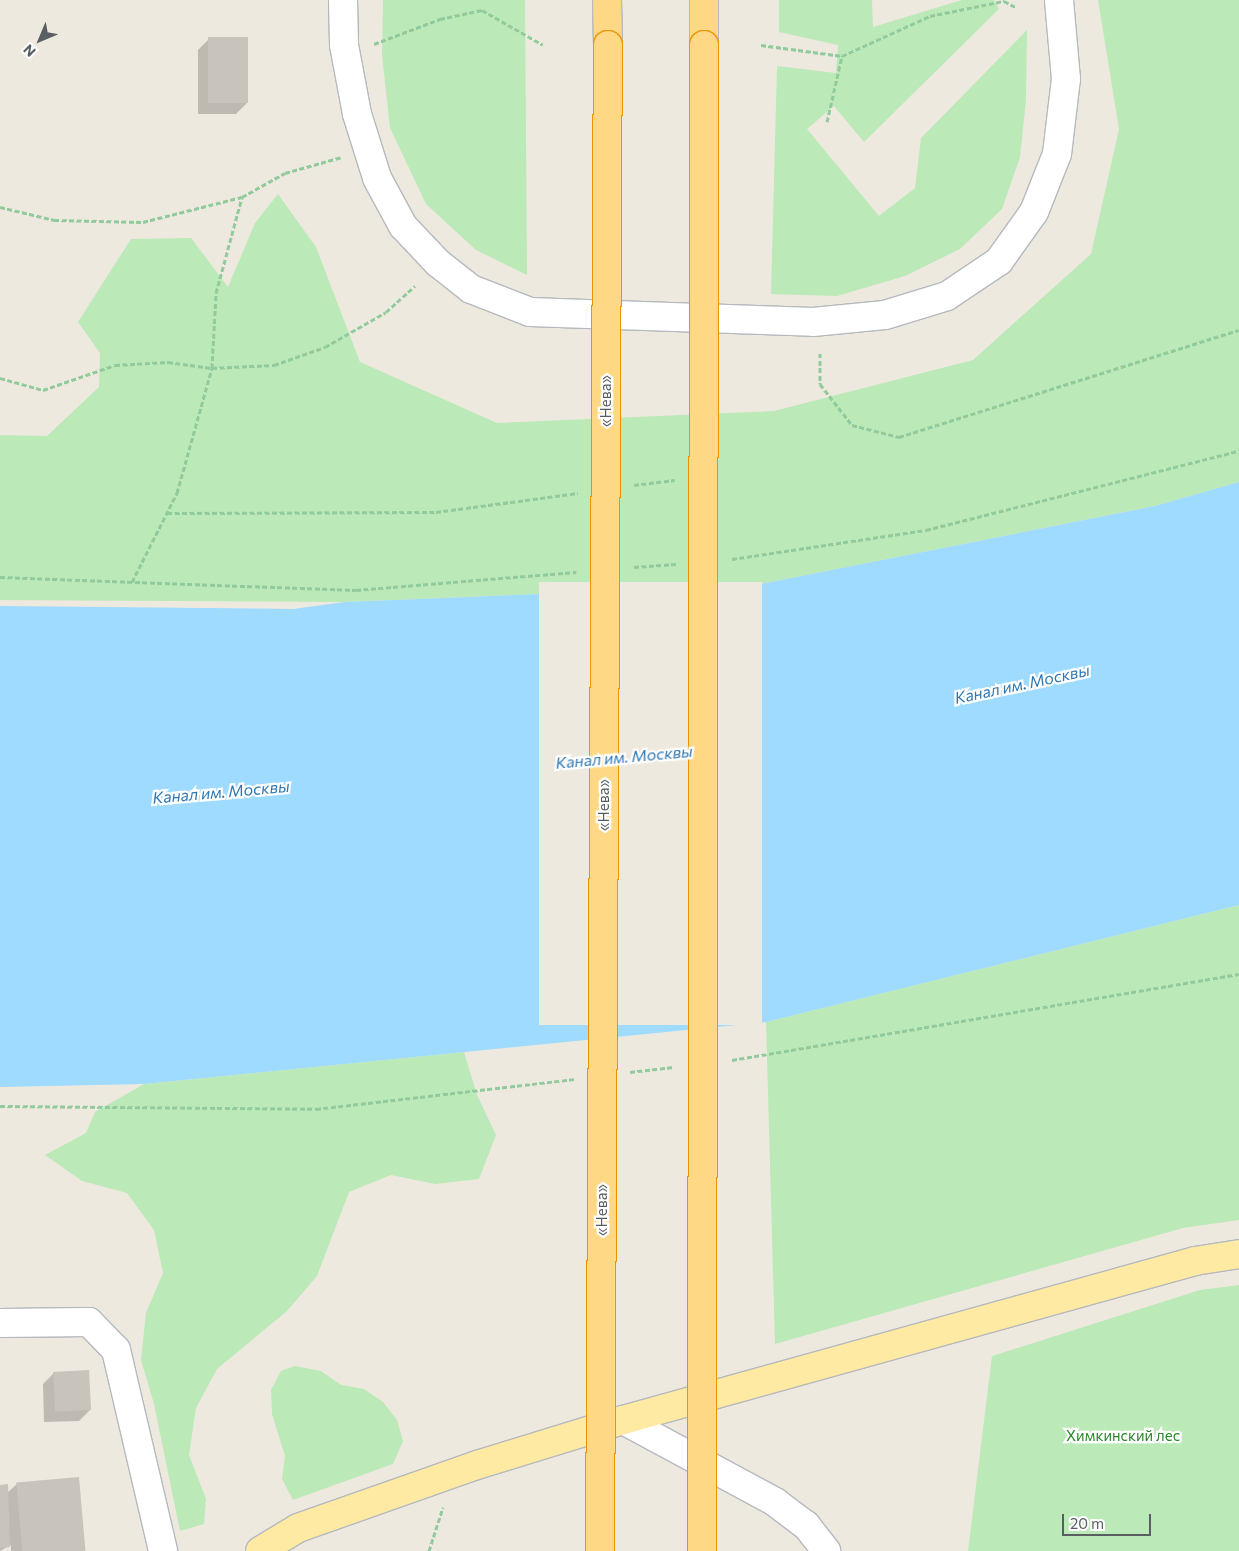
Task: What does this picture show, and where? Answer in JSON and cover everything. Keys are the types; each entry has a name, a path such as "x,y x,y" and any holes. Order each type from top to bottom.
{"highway":[{"name":"«Нева»","path":"600,1551 607,0"},
{"path":"702,1551 704,0"}],"main road":[{"path":"260,1551 298,1528 454,1473 623,1420 1195,1261 1239,1254"}],"street":[{"path":"343,0 344,45 357,114 377,178 403,226 438,263 471,289 530,312 804,322 885,315 947,296 999,261 1034,212 1057,154 1066,79 1059,0"},
{"path":"0,1323 89,1322 116,1350 163,1551"},
{"path":"623,1420 775,1502 806,1525 826,1551"}],"path":[{"path":"760,46 842,56 930,16 1004,1 1017,8"},
{"path":"371,44 440,19 482,10 543,45"},
{"path":"828,122 842,56"},
{"path":"0,207 54,220 143,222 242,197 285,173 342,157"},
{"path":"132,582 177,493 212,368 216,293 242,197"},
{"path":"0,378 43,390 115,365 168,362 212,368 274,365 325,347 386,312 415,286"},
{"path":"820,353 820,384 852,425 899,437 1239,330"},
{"path":"727,560 926,530 1239,451"},
{"path":"167,513 436,512"},
{"path":"630,568 678,564"},
{"path":"0,577 356,590 581,572"},
{"path":"429,1551 454,1473"}],"green space":[{"path":"383,0 525,0 527,275 476,250 426,204 390,128 382,55"},
{"path":"779,0 872,0 873,27 962,0 994,0 999,9 864,142 834,106 807,129 879,216 915,188 921,138 1027,30 1026,100 1020,157 1002,209 960,249 905,276 837,296 771,294 777,66 836,73 838,45 779,32"},
{"path":"1098,0 1239,0 1239,482 1155,506 756,585 345,602 0,600 0,435 47,436 99,387 100,353 78,322 131,239 191,238 228,287 255,223 278,194 316,247 360,362 497,423 774,411 973,360 1091,254 1119,129"},
{"path":"1239,905 1239,1220 1183,1228 775,1344 766,1022"},
{"path":"464,1052 477,1095 496,1135 479,1179 435,1184 391,1175 349,1192 317,1276 287,1311 217,1369 196,1408 189,1455 206,1499 204,1524 180,1531 154,1404 141,1360 146,1313 163,1273 154,1230 127,1193 82,1181 45,1155 86,1133 95,1112 144,1084"},
{"name":"Химкинский лес","path":"1239,1285 1239,1551 968,1551 992,1356 1200,1290"},
{"path":"295,1366 321,1371 341,1385 364,1389 383,1402 397,1420 403,1441 393,1464 293,1500 282,1479 285,1456 272,1414 271,1390 281,1371"}],"water":[{"name":"Канал им. Москвы","path":"1239,482 1239,905 766,1022 144,1084 0,1087 0,606 293,609 345,602 756,585 1155,506"}],"pier":[{"path":"539,582 762,582 762,1025 539,1025"}],"building":[{"path":"208,37 248,37 248,103 208,103"},
{"path":"89,1370 91,1410 55,1412 53,1372"},
{"path":"79,1477 85,1551 22,1551 16,1482"},
{"path":"8,1484 10,1547 0,1548 0,1485"}]}
